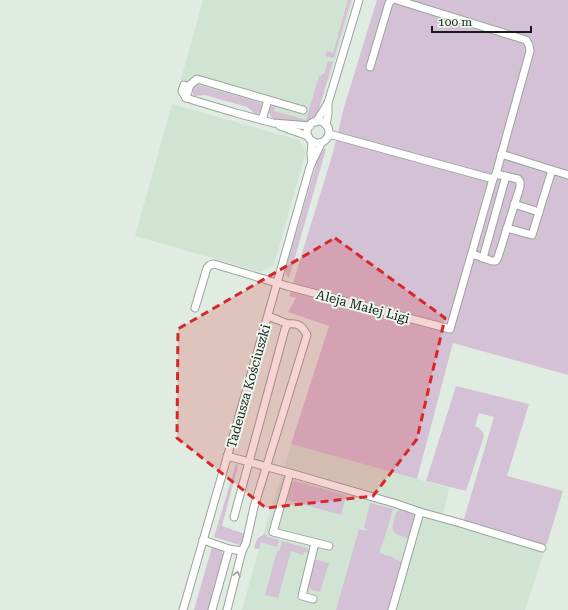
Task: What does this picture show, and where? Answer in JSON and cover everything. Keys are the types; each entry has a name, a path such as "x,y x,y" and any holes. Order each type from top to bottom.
{"street":[{"path":"326,125 328,103 359,0"},
{"path":"370,67 389,3 392,0"},
{"path":"329,134 495,176 506,176 518,179 520,182 520,187 496,261 472,254 495,176 530,51 529,45 526,40 397,0"},
{"path":"186,98 190,85 197,79 303,110"},
{"path":"184,85 182,91 186,98 273,123 310,138 316,143 325,141 329,134 328,127 321,122 313,124 273,123"},
{"path":"262,120 268,100"},
{"path":"310,138 308,130 328,103"},
{"name":"Tadeusza Kościuszki","path":"310,138 312,162"},
{"name":"Tadeusza Kościuszki","path":"183,610 312,162 321,143"},
{"path":"501,154 568,175"},
{"path":"507,228 532,235 552,170"},
{"path":"483,258 506,176"},
{"path":"514,204 539,212"},
{"name":"Aleja Małej Ligi","path":"195,308 207,268 212,264 277,283 450,329 472,254"},
{"path":"227,610 242,552 246,543 254,507 307,335 302,327 294,324 288,324 268,316"},
{"path":"234,517 285,329 288,324"},
{"path":"228,456 397,504 542,548"},
{"path":"290,473 273,532 329,546"},
{"path":"392,610 420,512"},
{"path":"203,540 242,552"},
{"path":"313,599 302,596 315,543"},
{"path":"212,610 229,548"}],"highlighted area":[{"path":"335,238 445,318 417,439 373,496 266,508 177,438 178,329"}],"shaded area":[{"path":"203,0 353,0 336,58 317,111 304,120 179,86"},
{"path":"348,0 351,0 334,58 325,56 327,51 333,53"},
{"path":"377,0 568,0 568,375 453,343 417,479 291,444 329,326 288,312 296,298 289,296 334,149 344,107"},
{"path":"328,61 333,62 318,112 319,113 316,117 312,120 299,123 283,121 271,117 269,109 273,106 275,107 274,111 306,120 319,76 324,74"},
{"path":"196,85 259,102 262,106 262,110 260,113 255,114 247,107 205,95 195,96 193,95 193,88"},
{"path":"172,104 299,140 306,152 274,265 261,272 135,236"},
{"path":"321,148 326,149 289,278 286,275 285,270"},
{"path":"456,386 529,404 507,476 563,491 547,544 544,545 464,521 494,417 479,413 475,426 481,430 484,436 466,491 426,481"},
{"path":"291,444 449,488 443,515 546,546 525,610 242,610 261,541"},
{"path":"236,464 238,465 222,526 245,534 243,546 214,537"},
{"path":"294,481 345,495 346,497 341,515 287,500 291,485"},
{"path":"370,503 393,509 379,553 403,562 389,610 336,610 359,529 366,531 367,529 364,528"},
{"path":"400,509 411,513 415,518 409,539 396,533 393,528 395,516"},
{"path":"264,534 267,535 267,537 279,540 277,547 261,542 259,549 254,548 257,539"},
{"path":"282,541 306,548 309,553 304,552 303,555 291,551 278,598 265,595 277,551 279,551"},
{"path":"212,547 219,549 223,556 209,610 194,610"},
{"path":"314,560 329,563 320,592 311,589 308,583"}]}
